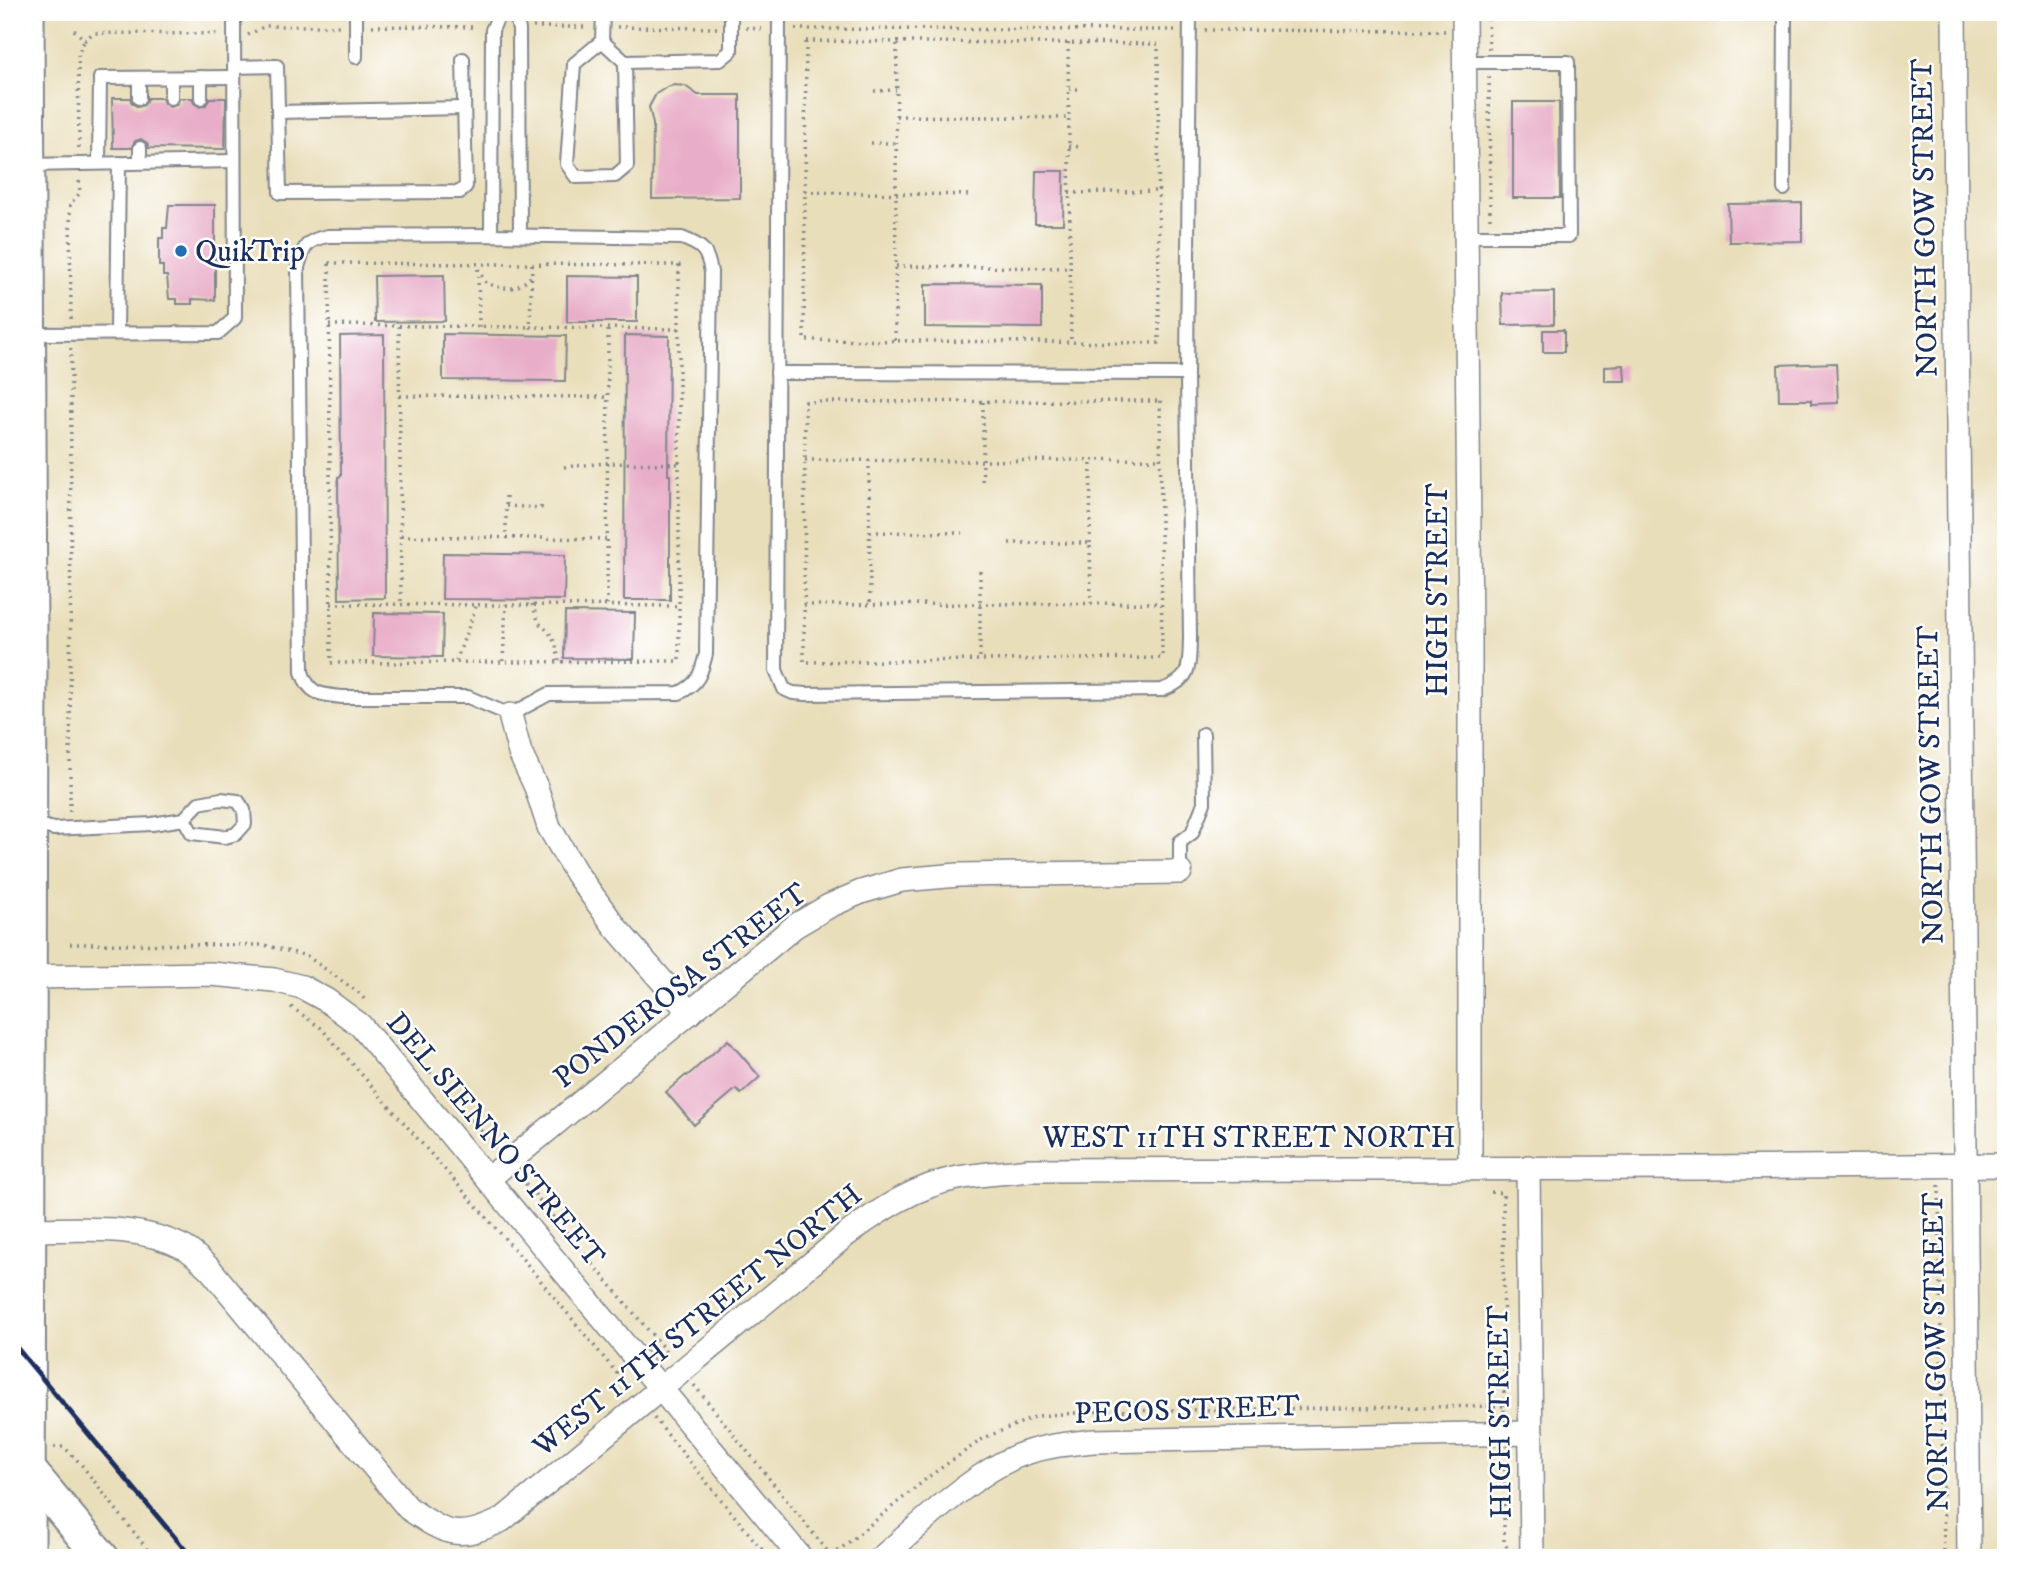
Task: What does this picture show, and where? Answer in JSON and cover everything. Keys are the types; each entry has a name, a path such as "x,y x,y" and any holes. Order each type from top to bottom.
{"main road":[{"path":"27,12 20,111 29,334 21,437 25,641 21,914 30,977 29,1230 20,1460 28,1558"},
{"path":"20,1460 102,1558"}],"street":[{"name":"HIGH STREET","path":"1464,12 1470,637 1480,1167"},
{"name":"NORTH GOW STREET","path":"1954,12 1969,1558"},
{"path":"510,715 520,753 536,787 549,827 576,873 616,928 690,1013"},
{"name":"PONDEROSA STREET","path":"488,1179 796,926 840,901 902,880 958,875 1180,872"},
{"name":"DEL SIENNO STREET","path":"30,977 211,974 274,980 302,988 326,1000 360,1025 801,1558"},
{"name":"WEST 11TH STREET NORTH","path":"29,1230 108,1229 134,1232 160,1238 187,1249 210,1269 408,1508 436,1527 458,1533 479,1531 502,1520 880,1209 920,1189 957,1178 1029,1170 2006,1164"},
{"name":"HIGH STREET","path":"1528,1167 1532,1558"},
{"name":"PECOS STREET","path":"881,1558 989,1471 1016,1457 1048,1446 1094,1441 1531,1433"}],"lane":[{"path":"29,334 218,332 235,318 234,12"},
{"path":"356,12 356,57"},
{"path":"491,234 492,30 500,12"},
{"path":"515,12 519,30 520,235"},
{"path":"603,12 602,41 574,64 567,164 576,177 615,176 627,166 625,62"},
{"path":"602,41 625,62 720,60 732,51 731,12"},
{"path":"779,12 776,670 784,689 806,694 1162,690 1174,686 1185,677 1189,665 1190,638 1187,374 1190,12"},
{"path":"1784,189 1785,12"},
{"path":"99,163 100,78 201,77 277,66 280,193 460,192 466,186 463,59"},
{"path":"1465,62 1568,62 1569,236 1466,236"},
{"path":"201,77 201,98"},
{"path":"139,78 139,98"},
{"path":"171,78 171,98"},
{"path":"278,112 463,108"},
{"path":"139,162 140,148"},
{"path":"171,148 171,162"},
{"path":"23,174 79,163 171,162 201,155 234,161"},
{"path":"117,333 119,163"},
{"path":"491,234 682,239 703,248 708,257 706,654 698,679 690,688 679,692 549,694 510,715 468,698 324,696 315,693 306,682 302,671 298,267 301,256 306,244 315,238 328,236 491,234"},
{"path":"778,373 1187,374"},
{"path":"1180,872 1180,842 1192,833 1204,803 1203,734"},
{"path":"21,823 54,829 152,824 184,820 199,803 221,799 238,801 244,810 245,824 236,834 225,836 192,833 184,820"}],"path":[{"path":"1488,12 1490,236"},
{"path":"70,828 70,204 80,193 78,53 85,40"},
{"path":"806,41 1068,43 1158,44 1159,343 804,340 806,41"},
{"path":"895,341 897,41"},
{"path":"1068,43 1070,342"},
{"path":"1069,89 1083,89"},
{"path":"874,91 897,90"},
{"path":"896,116 1069,118"},
{"path":"872,143 896,143"},
{"path":"1069,146 1082,147"},
{"path":"1069,193 1158,191"},
{"path":"805,192 973,195"},
{"path":"329,263 478,267 532,264 680,265 679,661 331,663 329,263"},
{"path":"530,327 532,264"},
{"path":"895,266 1070,268"},
{"path":"478,267 486,283 509,288 523,285 532,275"},
{"path":"478,267 479,327"},
{"path":"329,325 679,329"},
{"path":"399,326 401,603"},
{"path":"607,605 608,328"},
{"path":"400,396 607,397"},
{"path":"1160,401 1162,658 804,662 805,402 983,402 1160,401"},
{"path":"982,484 983,402"},
{"path":"1091,459 1091,603"},
{"path":"805,460 1160,459"},
{"path":"869,460 870,604"},
{"path":"564,467 607,463 679,464"},
{"path":"506,496 506,538"},
{"path":"506,506 541,508 542,501"},
{"path":"870,532 962,533"},
{"path":"401,536 606,539"},
{"path":"1009,543 1090,543"},
{"path":"980,571 980,660"},
{"path":"804,605 1161,603"},
{"path":"331,604 679,606"},
{"path":"456,662 477,604"},
{"path":"503,662 506,604"},
{"path":"532,604 539,622 556,645 559,662"},
{"path":"285,1003 321,1028 521,1257 769,1558"},
{"path":"1480,1167 1490,1192 1503,1193 1504,1406"},
{"path":"52,1446 64,1447 80,1463 154,1558"}],"building":[{"path":"674,85 685,86 698,95 740,95 740,198 652,199 653,124 649,107 656,94"},
{"path":"112,98 130,98 138,107 144,105 148,98 162,98 170,107 176,105 180,98 192,98 200,107 206,105 210,98 226,98 225,149 149,148 141,139 135,141 131,148 113,148"},
{"path":"1513,102 1559,102 1560,198 1513,198"},
{"path":"1036,171 1064,171 1063,224 1035,224"},
{"path":"1802,203 1802,241 1729,242 1728,204"},
{"path":"169,205 215,205 215,300 192,299 192,304 177,304 177,299 169,299 167,276 163,276 163,266 159,266 159,238 163,238 163,228 167,228"},
{"path":"444,275 445,321 375,322 374,276"},
{"path":"567,276 637,277 637,322 567,322"},
{"path":"925,284 1042,285 1042,328 925,327"},
{"path":"1554,292 1554,324 1503,325 1502,293"},
{"path":"1543,330 1564,330 1564,352 1543,352"},
{"path":"443,334 566,336 565,381 443,380"},
{"path":"384,335 385,598 339,599 340,336"},
{"path":"625,335 669,336 670,600 624,600"},
{"path":"1836,363 1838,403 1811,404 1811,400 1779,400 1778,365"},
{"path":"1624,365 1625,381 1605,381 1605,366"},
{"path":"443,553 565,555 564,600 442,599"},
{"path":"565,612 635,613 634,659 564,658"},
{"path":"374,613 443,614 442,657 373,656"},
{"path":"728,1040 760,1077 741,1094 736,1089 694,1125 666,1092"}],"railway":[{"path":"12,1342 192,1558"}],"place":[{"name":"QuikTrip","path":"181,251"}]}
